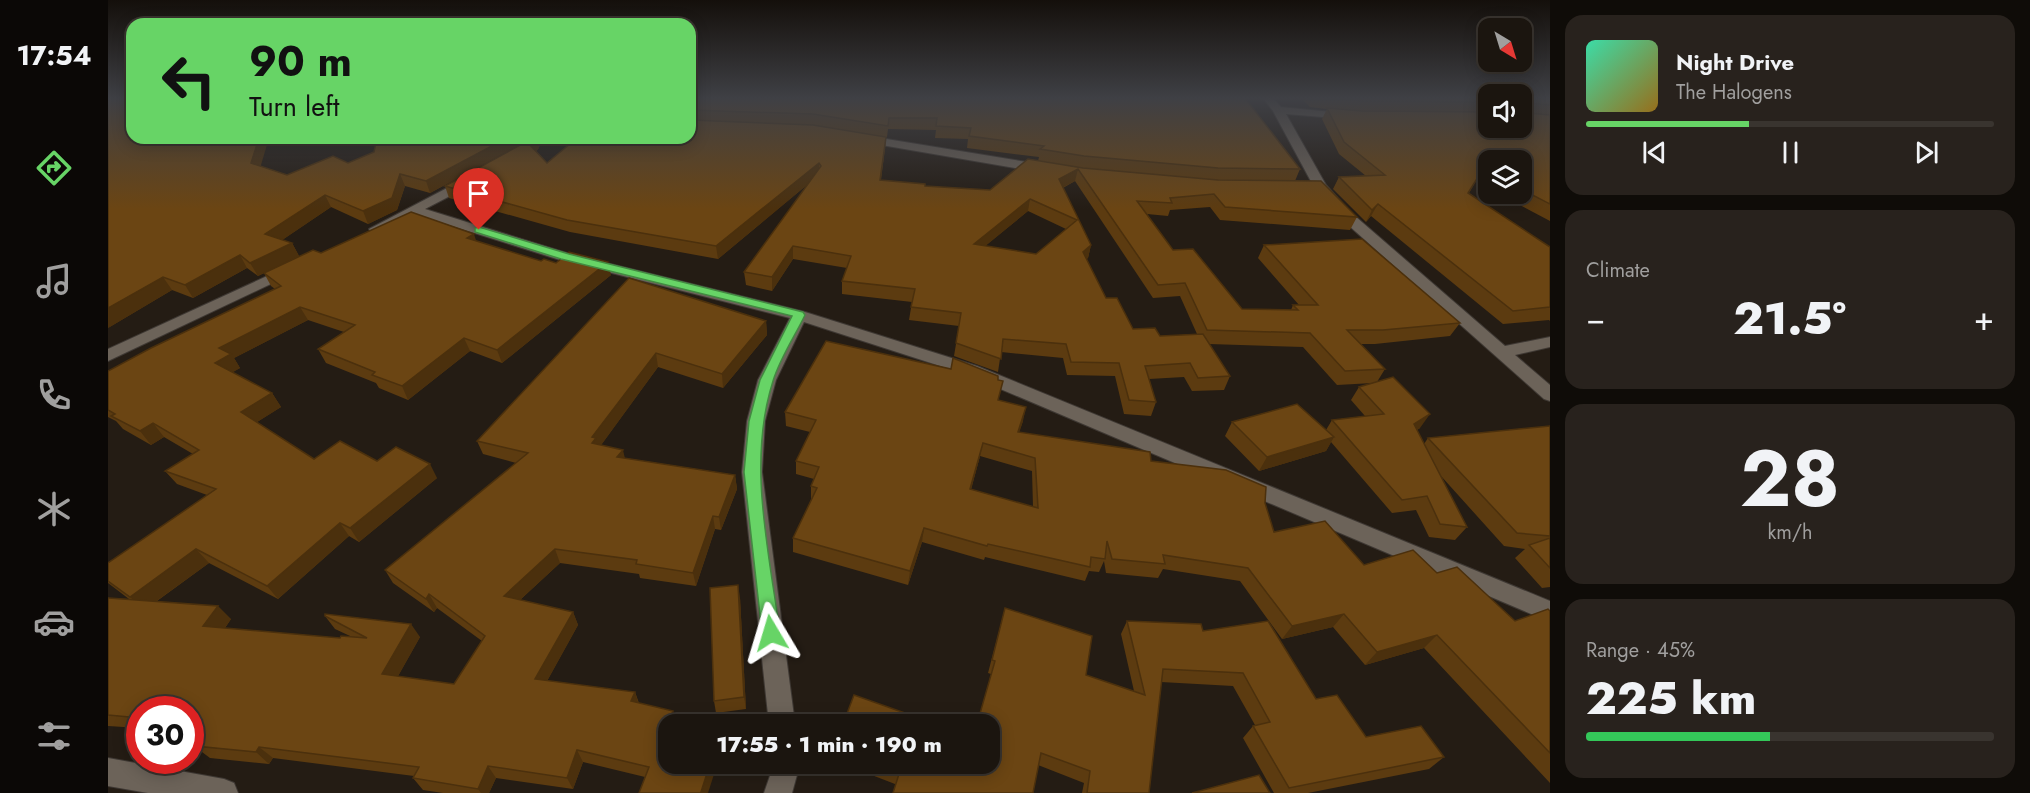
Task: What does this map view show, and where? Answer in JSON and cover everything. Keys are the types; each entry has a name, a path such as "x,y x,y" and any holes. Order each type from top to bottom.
{"street":[{"path":"1288,135 1314,187 1550,394"},
{"path":"846,136 1059,171"},
{"path":"503,162 535,144"},
{"path":"359,237 483,172"},
{"path":"414,210 565,257 799,315 971,370 1550,612"},
{"path":"108,356 307,262"},
{"path":"781,714 752,472 756,421 767,380 799,315"},
{"path":"1501,352 1550,342"},
{"path":"108,772 224,793"},
{"path":"778,793 783,774"}],"building":[{"path":"108,135 126,135 126,144 257,144 251,163 287,175 333,156 348,163 374,152 376,144 496,144 426,181 400,174 392,198 363,211 325,195 265,234 292,243 250,263 240,255 185,285 163,277 108,308"},
{"path":"696,135 874,135 886,137 880,180 925,184 925,186 990,190 1028,159 1083,168 1218,180 1321,181 1357,217 1225,207 1214,194 1170,198 1172,203 1137,201 1173,250 1193,249 1242,309 1298,310 1293,305 1318,305 1264,245 1362,239 1460,323 1383,330 1347,330 1385,369 1345,371 1310,333 1207,330 1185,283 1158,285 1078,169 1059,179 1091,245 1083,252 1106,298 1117,298 1133,329 1155,328 1160,336 1203,334 1230,376 1198,378 1190,363 1145,366 1156,402 1129,400 1119,363 1071,362 1066,344 1003,339 1001,359 956,343 961,313 911,307 915,289 842,281 851,256 793,246 772,277 744,272 821,166 819,163 716,246 567,220 445,186 522,144 529,144 547,163 570,144 696,144","holes":["1030,199 1077,220 1036,254 974,244"]},
{"path":"1274,135 1300,169 1218,168 1084,156 1040,149 1044,146 969,136"},
{"path":"1341,135 1478,135 1478,138 1532,138 1532,135 1550,135 1550,204 1532,195 1532,150 1478,150 1478,177 1468,193 1478,200 1478,204 1485,204 1550,247 1550,307 1513,311 1378,204 1372,210 1339,177 1385,175 1344,142"},
{"path":"411,212 474,234 467,238 541,261 544,259 556,263 569,252 608,262 497,350 464,338 402,386 372,375 375,372 318,349 355,325 300,307 219,348 231,354 215,363 272,393 241,412 314,459 340,441 377,461 396,447 430,464 350,528 340,523 267,586 196,549 130,597 108,581 108,563 216,489 165,471 199,450 153,423 140,431 111,416 115,414 108,410 108,371 281,286 264,273 313,250 321,253"},
{"path":"629,278 766,321 722,374 656,353 592,437 596,438 592,443 623,450 617,457 735,475 719,517 713,516 693,573 636,564 637,560 555,549 504,596 573,612 535,679 635,692 631,701 673,711 672,714 658,714 658,774 707,774 701,792 707,793 639,793 649,767 577,750 567,778 488,766 478,789 413,778 419,767 259,747 256,752 204,747 204,696 126,696 126,717 108,715 108,598 218,606 203,626 340,638 341,636 367,638 325,614 411,624 382,674 454,684 485,636 429,594 426,599 385,570 528,453 477,441"},
{"path":"826,341 951,369 953,358 998,376 998,380 1003,381 998,400 1026,407 1018,432 1150,452 1151,461 1226,470 1266,487 1265,503 1274,532 1325,521 1364,565 1413,550 1437,573 1457,567 1515,621 1548,609 1550,611 1550,753 1437,635 1377,652 1344,614 1292,626 1248,568 1163,555 1165,564 1112,559 1107,541 1105,559 1091,557 1090,567 988,544 987,546 924,528 910,571 793,538 817,488 811,486 819,467 796,461 816,420 785,412","holes":["983,443 1035,458 1038,508 970,489"]},
{"path":"1393,377 1430,414 1414,424 1467,527 1440,524 1427,496 1402,500 1332,420 1384,414 1359,387"},
{"path":"1297,404 1334,437 1267,457 1232,422"},
{"path":"1550,426 1550,536 1517,533 1428,438"},
{"path":"1550,538 1550,568 1529,545"},
{"path":"738,585 744,697 714,701 710,588"},
{"path":"1005,608 1092,636 1086,675 1145,695 1127,621 1201,624 1203,631 1268,621 1316,699 1337,695 1366,737 1421,726 1444,757 1289,788 1253,726 1270,722 1243,673 1163,669 1149,793 1087,793 1090,771 1041,753 1033,793 893,793 899,774 1000,774 1000,714 980,714 995,661 992,660"},
{"path":"854,695 908,714 847,714"},
{"path":"1259,775 1270,793 1192,793"}],"route":[{"path":"479,230 565,257 799,315 767,380 756,421 752,472 771,633"}]}
